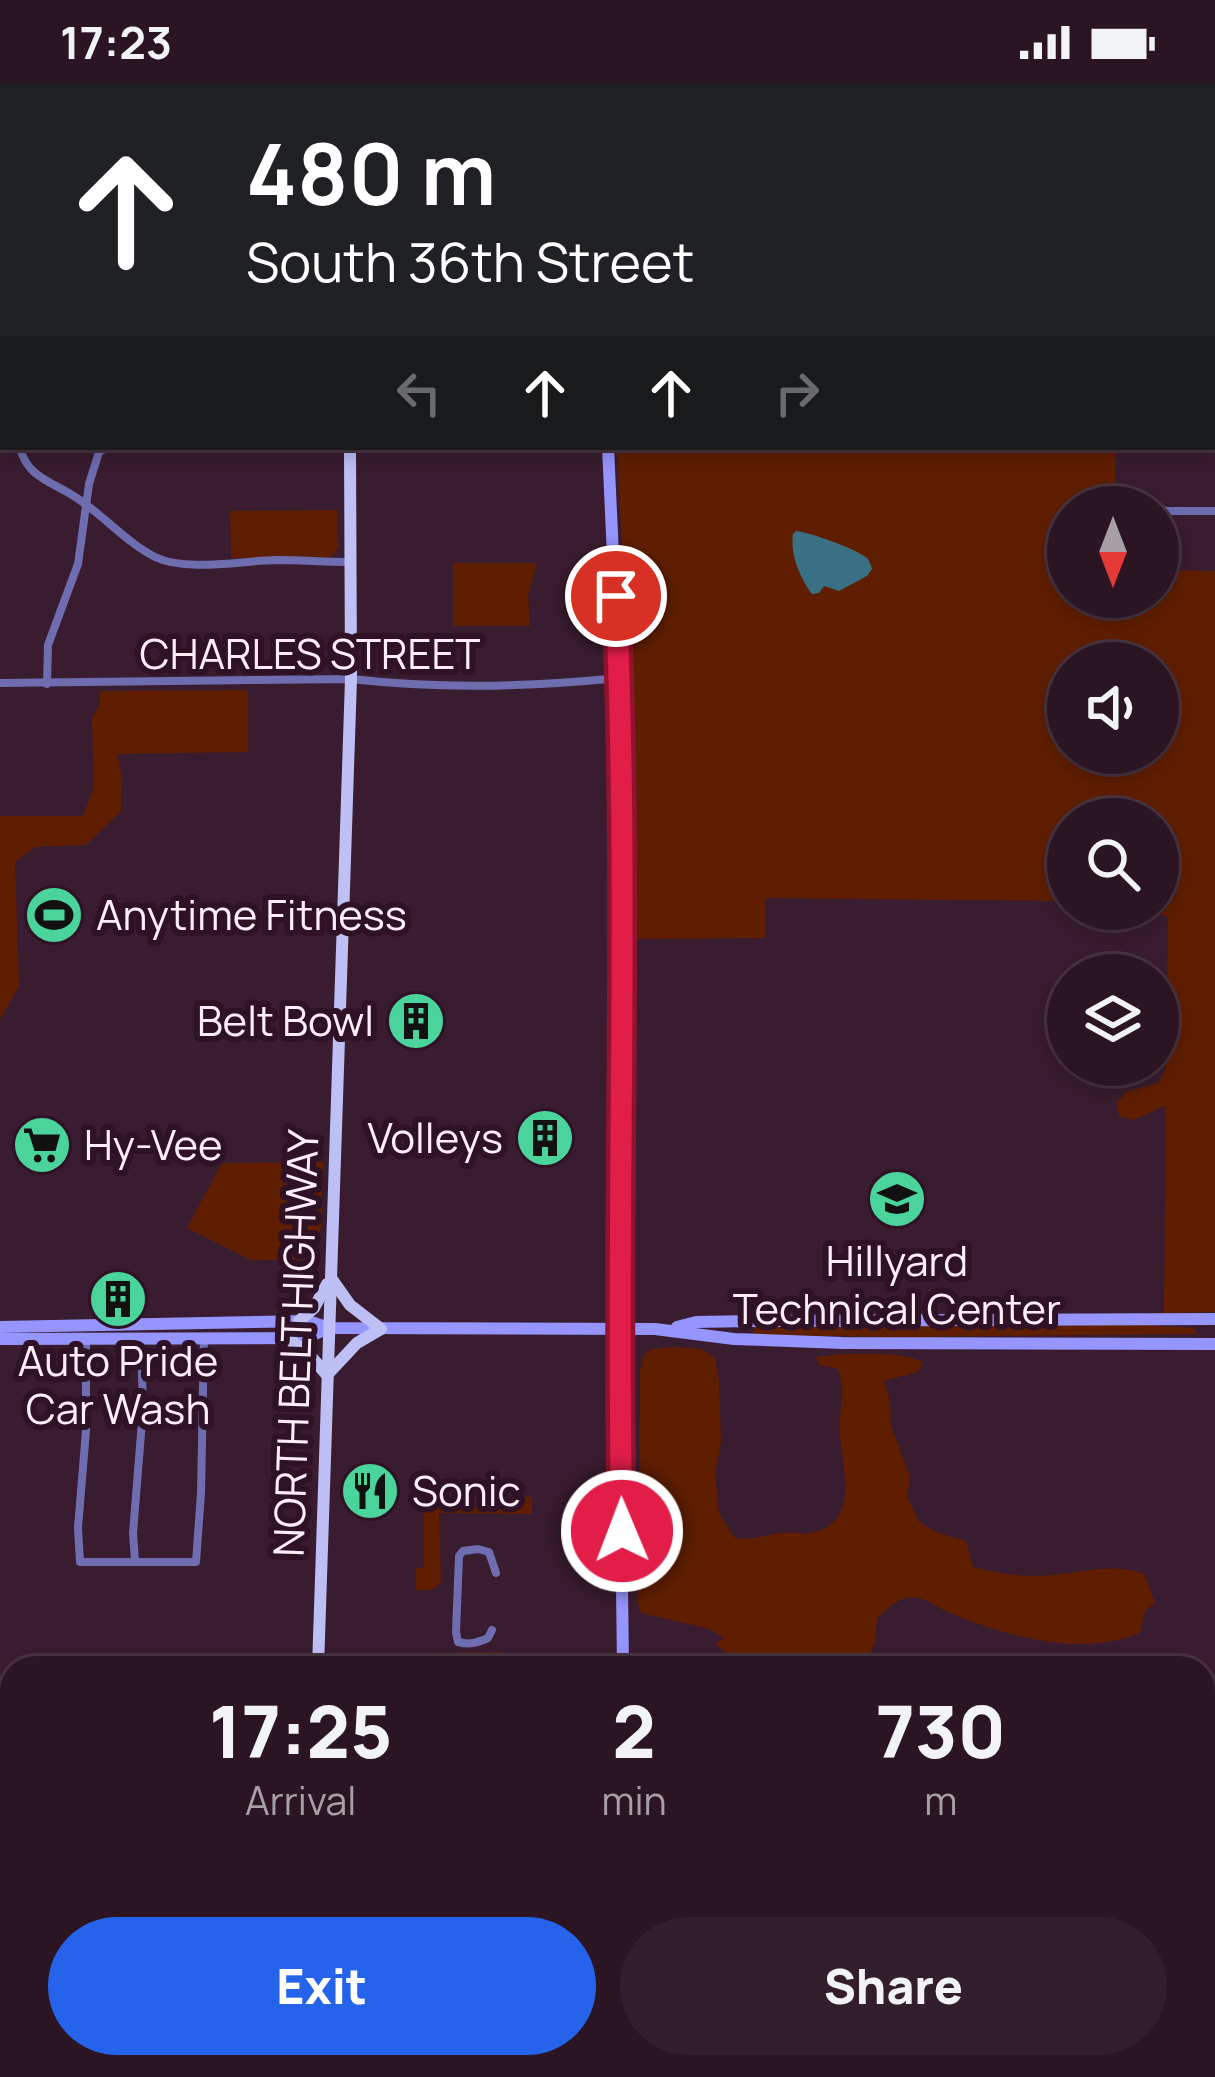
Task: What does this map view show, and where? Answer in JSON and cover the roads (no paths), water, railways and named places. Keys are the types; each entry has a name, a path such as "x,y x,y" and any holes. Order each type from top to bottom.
{"main road":[{"name":"NORTH BELT HIGHWAY","path":"318,1656 351,679 350,450"},
{"path":"608,450 622,752 623,1656"},
{"path":"299,1322 314,1308 330,1277 350,1305 380,1329"},
{"path":"669,1329 696,1322 734,1321 1215,1318"},
{"path":"0,1327 308,1321 328,1328 669,1329 734,1340 799,1342 1215,1345"},
{"path":"0,1339 304,1338 328,1328"},
{"path":"285,1337 307,1352 327,1375 357,1343 380,1329"}],"street":[{"path":"21,450 31,470 160,560 189,564 350,562"},
{"path":"46,684 48,644 78,564 96,460 103,450"},
{"path":"1179,511 1215,512"},
{"name":"CHARLES STREET","path":"0,682 351,679 487,686 619,678"},
{"path":"86,1339 80,1562 196,1562 204,1336"},
{"path":"135,1561 143,1409 141,1338"},
{"path":"492,1630 478,1642 458,1642 459,1556 463,1551 489,1552 496,1573"}],"water":[{"path":"796,531 855,551 868,559 872,569 839,591 824,586 812,594 795,558"}],"place":[{"name":"Anytime Fitness","path":"54,915"},
{"name":"Belt Bowl","path":"416,1021"},
{"name":"Volleys","path":"545,1138"},
{"name":"Hy-Vee","path":"42,1145"},
{"name":"Hillyard Technical Center","path":"897,1199"},
{"name":"Auto Pride Car Wash","path":"118,1299"},
{"name":"Sonic","path":"370,1491"}]}
